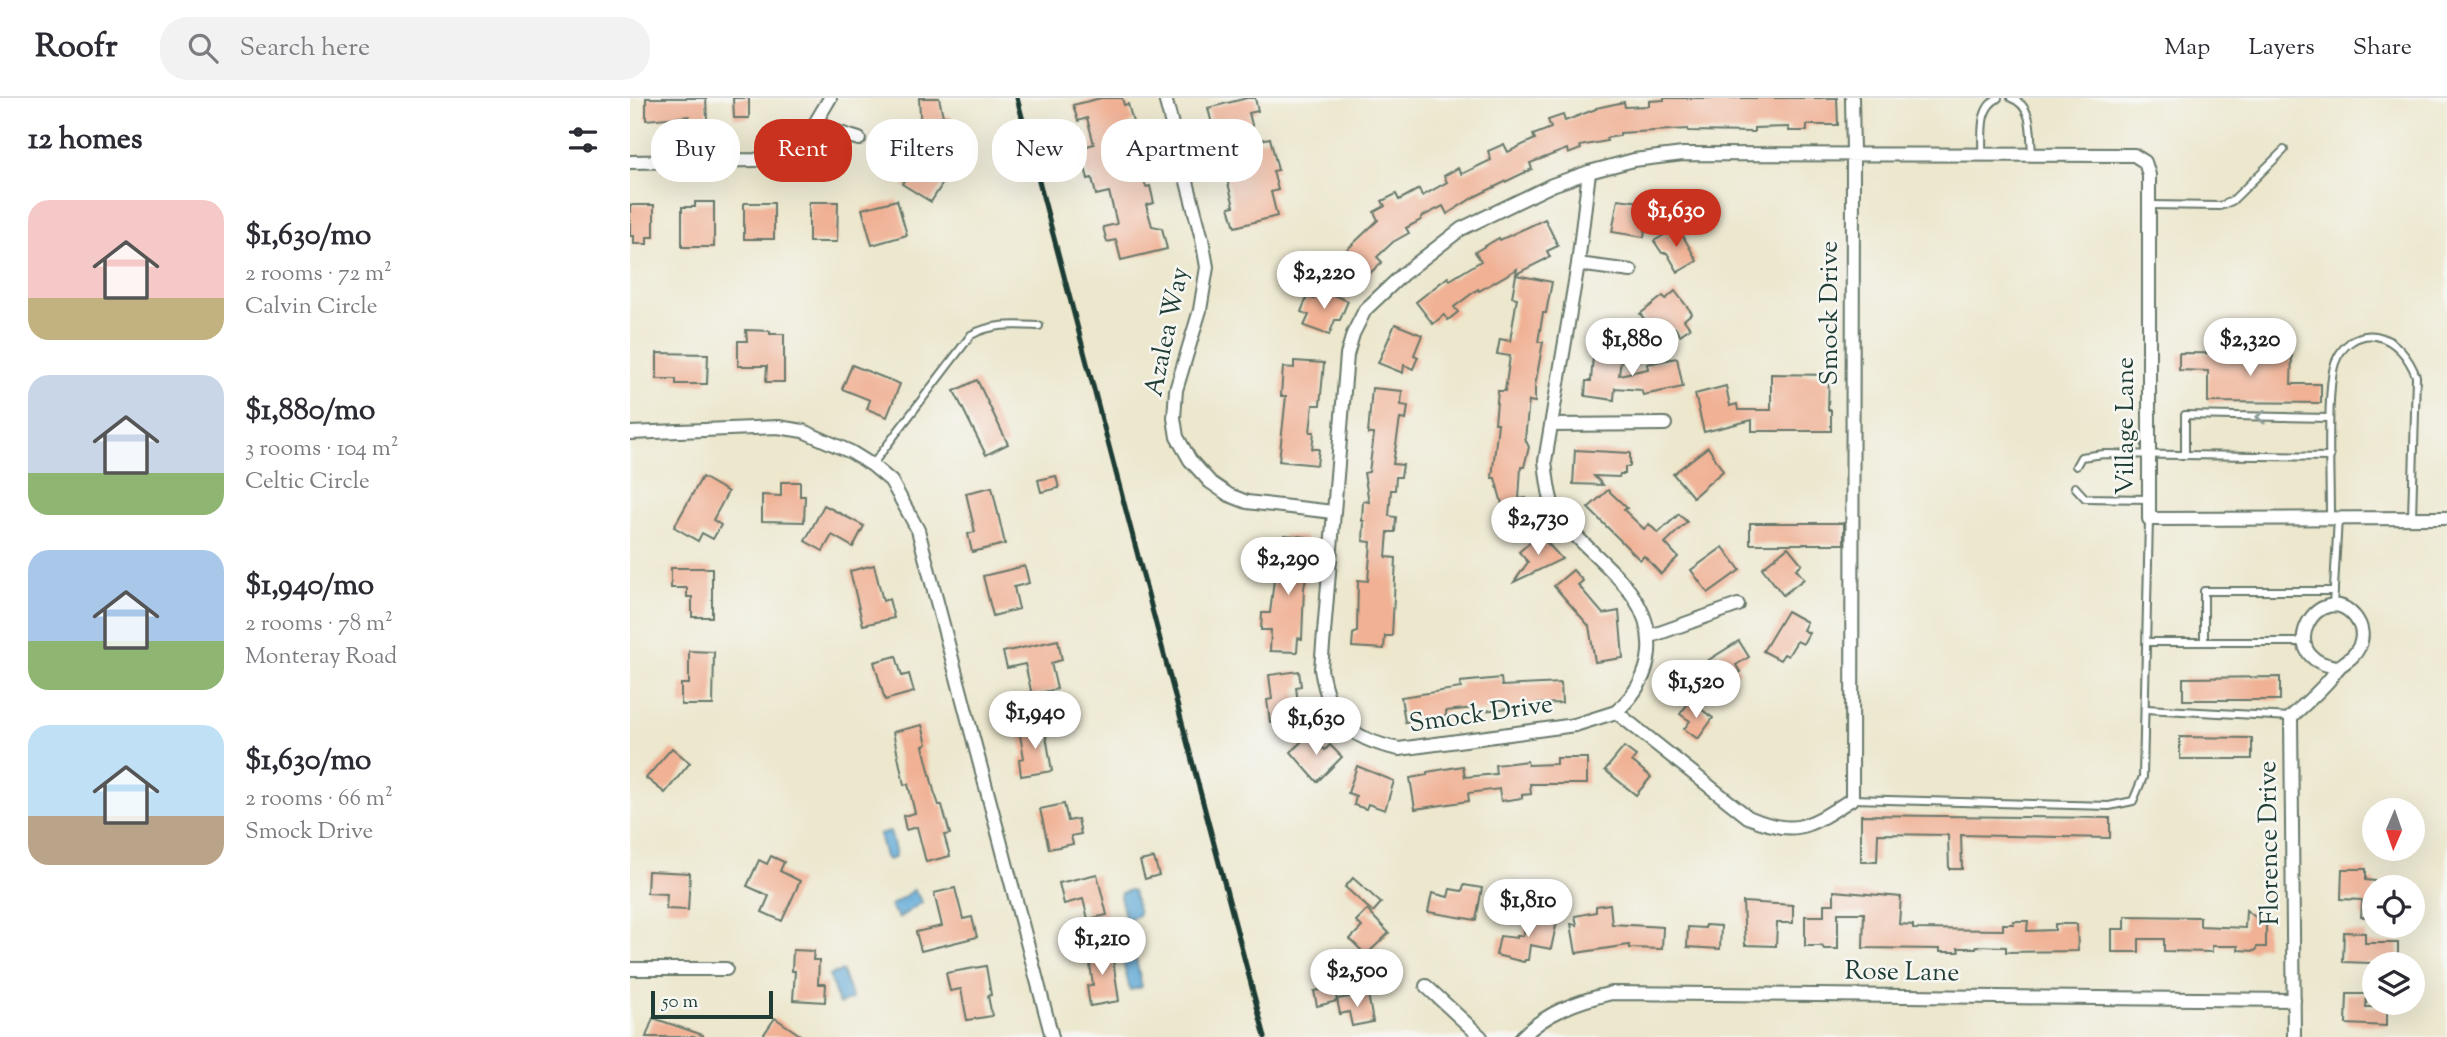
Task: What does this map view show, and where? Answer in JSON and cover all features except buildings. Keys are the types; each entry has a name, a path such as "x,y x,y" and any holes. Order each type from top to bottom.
{"street":[{"path":"818,119 830,98"},
{"name":"Azalea Way","path":"1165,98 1207,267 1200,310 1176,390 1174,418 1177,437 1190,460 1210,482 1229,495 1247,502 1333,512"},
{"path":"1852,98 1853,153"},
{"path":"852,137 859,139"},
{"name":"Smock Drive","path":"1852,799 1853,153"},
{"name":"Smock Drive","path":"1616,712 1575,725 1399,749 1376,744 1342,723 1332,709 1324,690 1321,669 1333,512 1347,355 1353,334 1365,310 1403,274 1461,229 1552,185 1589,172 1661,155 2134,155 2145,162"},
{"path":"630,162 754,160"},
{"name":"Village Lane","path":"2145,162 2149,175 2149,519 2447,518"},
{"path":"1589,172 1578,264 1545,461 1555,510 1638,601 1651,636 1649,660 1642,681 1632,698 1616,712 1748,817 1765,824 1794,829 1813,824 1852,799"},
{"path":"1578,264 1631,271"},
{"path":"1552,425 1665,424"},
{"path":"630,433 778,428 803,430 872,465 891,481 918,530 1052,1037"},
{"path":"2291,717 2359,648 2361,628 2355,617 2334,598 2312,615 2306,625 2304,642 2312,659 2323,665 2338,667"},
{"path":"1651,636 1738,605"},
{"name":"Florence Drive","path":"2291,717 2294,1037"},
{"path":"630,969 726,969"},
{"path":"1426,986 1481,1037"},
{"name":"Rose Lane","path":"1522,1037 1555,1012 1584,999 1612,993 2294,1000"}],"lane":[{"path":"1982,154 1983,116 1989,103 1998,98"},
{"path":"2011,98 2024,106 2028,113 2032,154"},
{"path":"2149,205 2220,206 2232,201 2284,150"},
{"path":"872,465 971,335 982,329 1003,325 1039,326"},
{"path":"2204,642 2204,591 2334,598 2334,518 2329,418 2332,374 2341,350 2351,341 2364,336 2391,341 2411,364 2416,376 2412,518"},
{"path":"2185,454 2185,415 2329,418"},
{"path":"2076,466 2081,457 2104,454 2330,457"},
{"path":"2075,487 2085,498 2149,499"},
{"path":"1852,799 2122,805 2133,801 2143,777 2149,519"},
{"path":"2147,642 2304,642"},
{"path":"2146,709 2291,717"}],"water":[{"path":"890,831 896,854 888,860 879,834"},
{"path":"914,890 922,902 899,918 890,906"},
{"path":"1133,891 1139,913 1128,919 1125,917 1120,896"},
{"path":"1136,959 1142,987 1130,990 1123,962"},
{"path":"842,971 852,999 839,1004 829,975"}],"railway":[{"path":"1017,98 1265,1037"}]}
